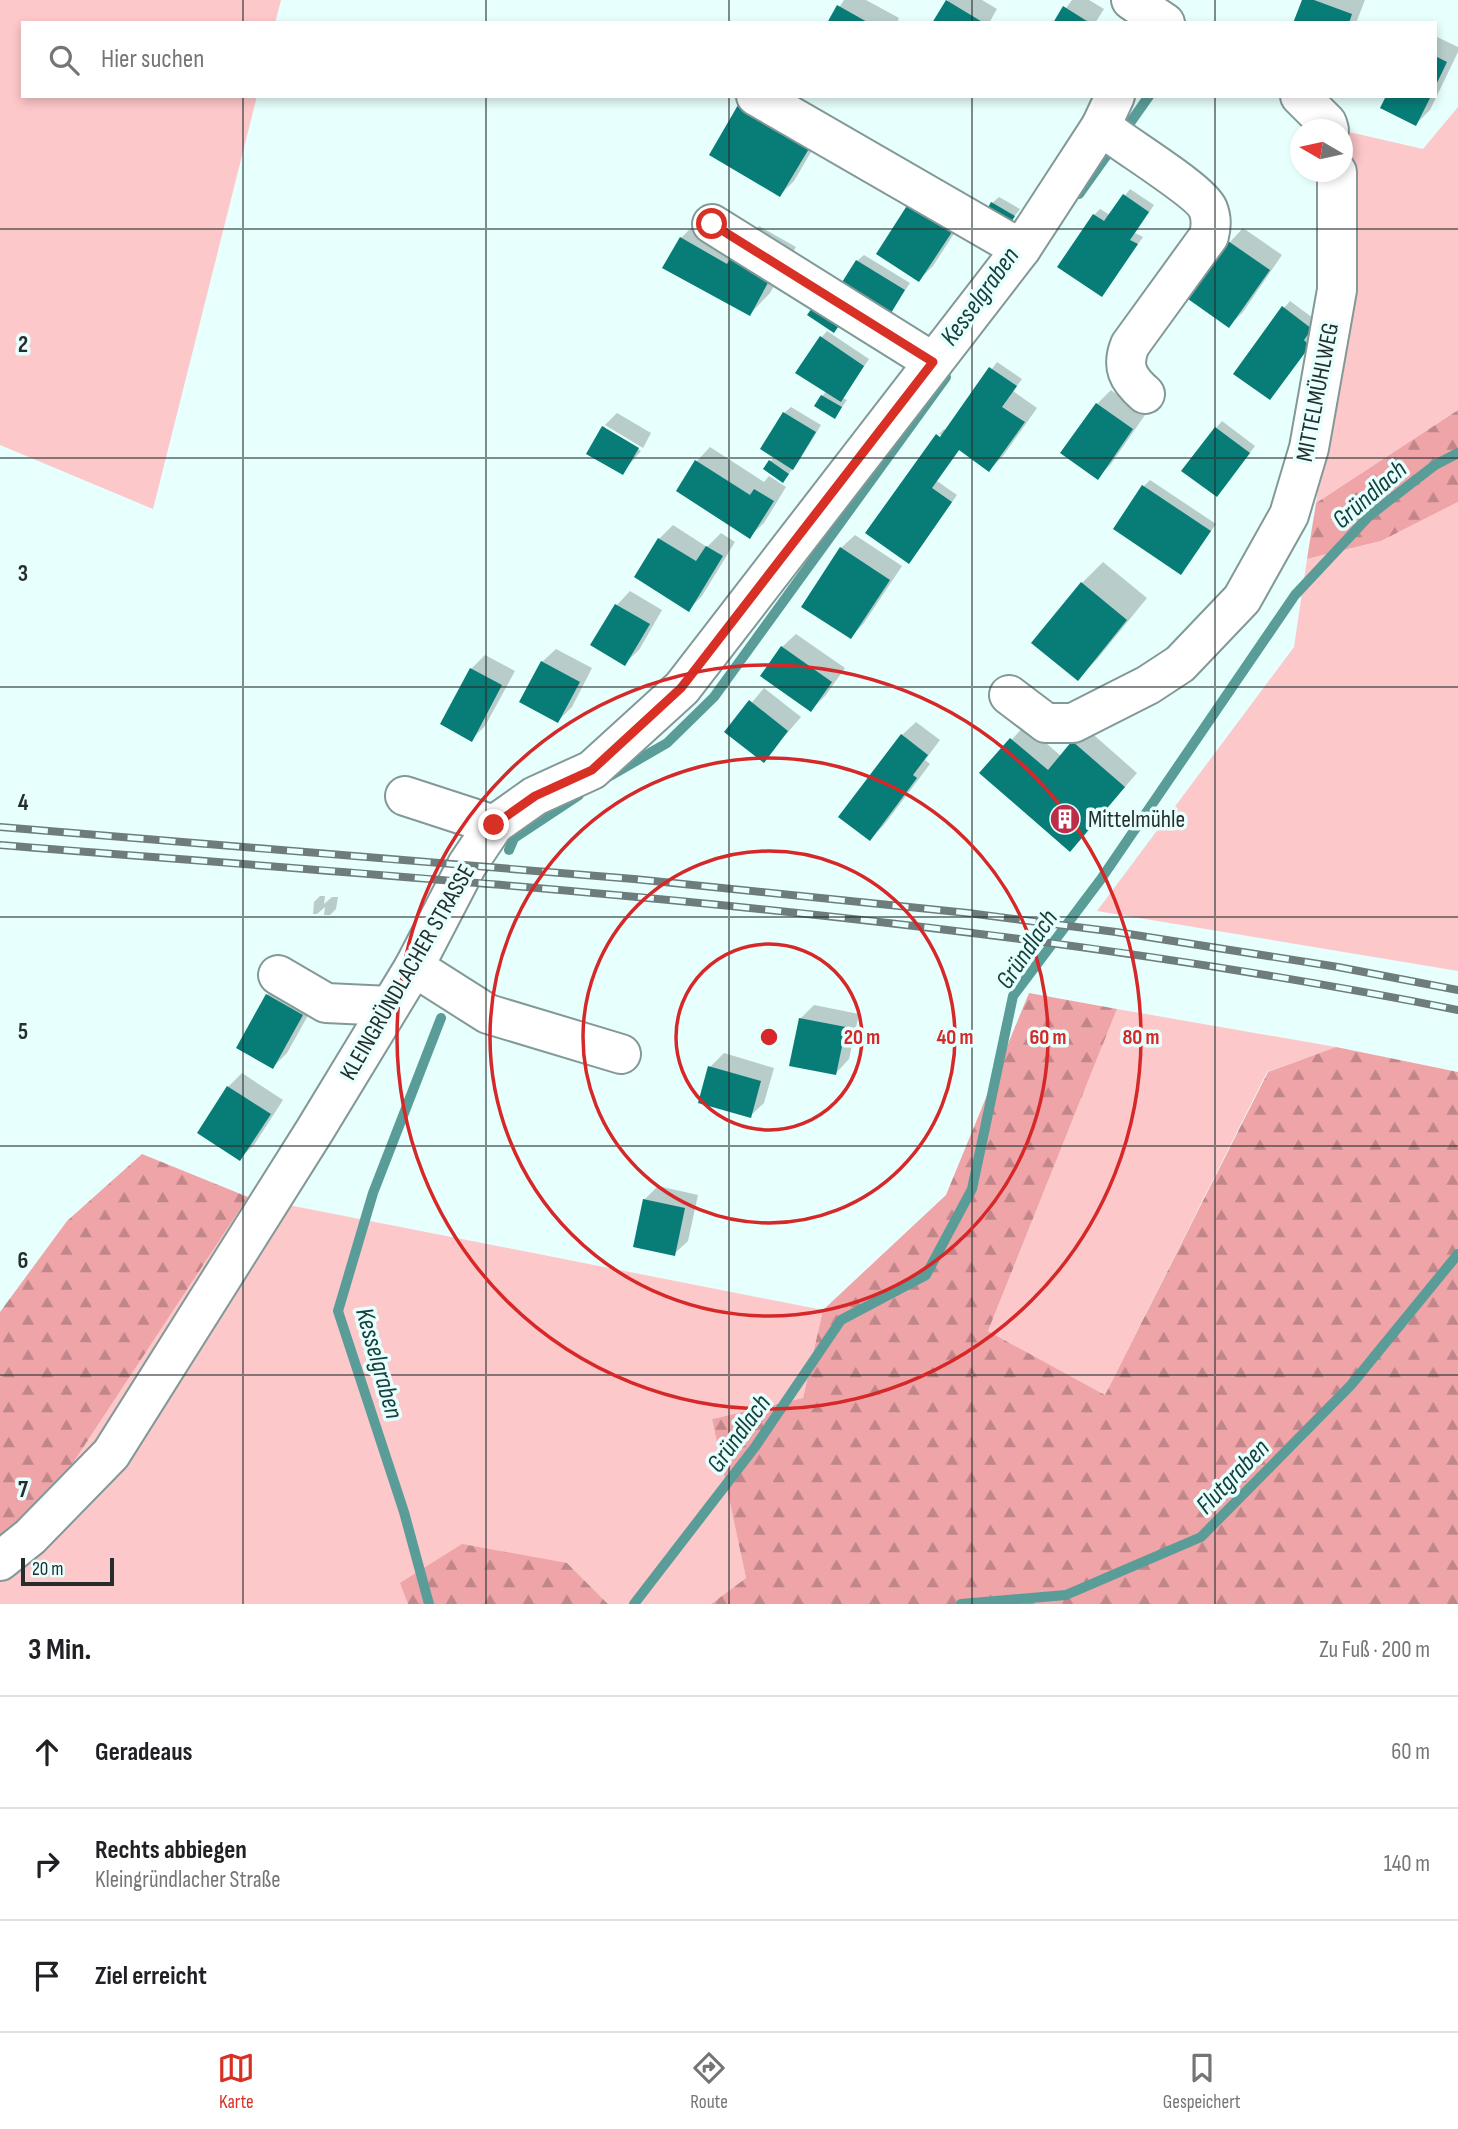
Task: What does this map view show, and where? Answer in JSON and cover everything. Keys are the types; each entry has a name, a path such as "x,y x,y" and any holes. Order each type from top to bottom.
{"street":[{"path":"759,98 1021,249"},
{"path":"1302,98 1323,119"},
{"path":"1108,111 1118,140 1196,193 1208,207 1211,222 1209,236 1204,244 1125,358 1126,372 1133,384 1145,394"},
{"name":"KLEINGRÜNDLACHER STRASSE","path":"0,1561 30,1537 111,1454 315,1130 414,967 467,864 494,825 535,796 592,770 681,688 1021,249 1108,111"},
{"name":"MITTELMÜHLWEG","path":"1009,695 1045,723 1073,723 1147,685 1180,664 1242,599 1289,515 1309,448 1337,290 1338,182"},
{"path":"712,224 933,362"},
{"path":"405,796 494,825"},
{"path":"414,967 488,1014 621,1054"},
{"path":"278,975 326,1003 390,1006"}],"shaded area":[{"path":"0,0 281,0 276,21 21,21 21,98 256,98 153,509 0,445"},
{"path":"1458,107 1458,410 1316,503 1349,285 1349,182 1353,182 1353,133 1423,149"},
{"path":"1458,502 1458,971 1097,911 1294,647 1307,559 1381,541"},
{"path":"1117,1009 1336,1047 1267,1072 1105,1395 988,1331"},
{"path":"248,1197 823,1310 803,1398 712,1419 746,1578 711,1604 608,1604 567,1563 401,1583 408,1604 0,1604 0,1539 44,1507"}],"green space":[{"path":"1458,410 1458,502 1381,541 1307,559 1316,503"},
{"path":"1029,993 1117,1009 988,1331 1105,1395 1268,1072 1336,1047 1458,1072 1458,1604 711,1604 746,1578 712,1419 803,1398 823,1310 946,1195"},
{"path":"142,1154 248,1197 44,1507 0,1539 0,1312 67,1221"},
{"path":"462,1544 567,1563 608,1604 408,1604 400,1583"}],"building":[{"path":"946,0 981,21 933,21"},
{"path":"1302,0 1314,0 1352,14 1350,21 1294,21"},
{"path":"837,5 865,21 828,21"},
{"path":"1063,6 1087,21 1054,21"},
{"path":"1437,57 1447,62 1437,83"},
{"path":"1385,98 1430,98 1416,126 1380,108"},
{"path":"738,105 810,147 780,197 709,155"},
{"path":"1123,194 1149,212 1130,240 1138,244 1102,297 1057,267 1093,214 1104,221"},
{"path":"991,202 1015,216 1007,229 984,215"},
{"path":"908,204 952,232 919,282 876,254"},
{"path":"680,237 727,264 737,246 776,268 750,316 662,268"},
{"path":"1228,241 1270,270 1229,328 1188,299"},
{"path":"856,260 905,290 888,318 839,287"},
{"path":"820,297 846,315 834,333 807,315"},
{"path":"1282,306 1312,329 1304,340 1310,346 1270,400 1233,374"},
{"path":"820,336 864,366 841,402 795,373"},
{"path":"989,367 1017,386 1002,407 1025,422 989,472 959,450 932,488 952,502 909,564 865,533 936,434 940,437"},
{"path":"821,395 842,407 835,419 814,406"},
{"path":"1096,403 1133,429 1098,480 1060,453"},
{"path":"783,412 816,432 793,470 760,449"},
{"path":"602,426 639,448 623,475 586,454"},
{"path":"1215,427 1250,453 1217,497 1181,471"},
{"path":"695,460 750,495 754,489 774,501 750,539 676,491"},
{"path":"769,460 789,474 783,483 763,469"},
{"path":"1142,485 1211,531 1181,575 1113,529"},
{"path":"658,538 696,561 706,546 723,556 689,612 634,577"},
{"path":"840,547 890,580 851,639 801,607"},
{"path":"1081,582 1127,620 1078,681 1031,643"},
{"path":"615,604 650,624 625,666 590,645"},
{"path":"781,646 832,682 811,712 760,676"},
{"path":"541,661 580,682 558,723 519,702"},
{"path":"470,668 502,685 472,742 440,724"},
{"path":"749,700 788,731 764,763 724,732"},
{"path":"901,734 928,755 913,775 917,778 870,841 838,817"},
{"name":"Mittelmühle","path":"1010,738 1048,770 1072,741 1125,787 1070,852 979,773"},
{"path":"266,994 303,1015 273,1069 236,1048"},
{"path":"799,1018 846,1027 836,1075 789,1066"},
{"path":"708,1066 761,1081 751,1118 698,1103"},
{"path":"227,1086 271,1114 240,1161 197,1133"},
{"path":"643,1199 685,1208 675,1256 633,1247"}],"waterway":[{"name":"Kesselgraben","path":"1125,130 1148,98"},
{"name":"Kesselgraben","path":"1079,194 1109,152"},
{"name":"Kesselgraben","path":"610,776 667,743 714,697 946,377"},
{"name":"Gründlach","path":"634,1604 755,1447 841,1320 926,1275 972,1189 1013,996 1101,879 1295,595 1369,516 1435,465 1458,453"},
{"name":"Kesselgraben","path":"509,850 514,838 579,795"},
{"name":"Kesselgraben","path":"429,1604 404,1512 338,1311 373,1193 441,1018"},
{"name":"Flutgraben","path":"961,1604 1066,1595 1201,1537 1351,1385 1458,1254"}],"railway":[{"path":"0,827 634,879 968,913 1116,932 1338,967 1458,990"},
{"path":"0,845 549,889 914,926 1096,949 1278,977 1458,1010"}],"place":[{"name":"Mittelmühle","path":"1065,819"}],"route":[{"path":"494,825 535,796 592,770 681,688 933,362 712,224"}]}
